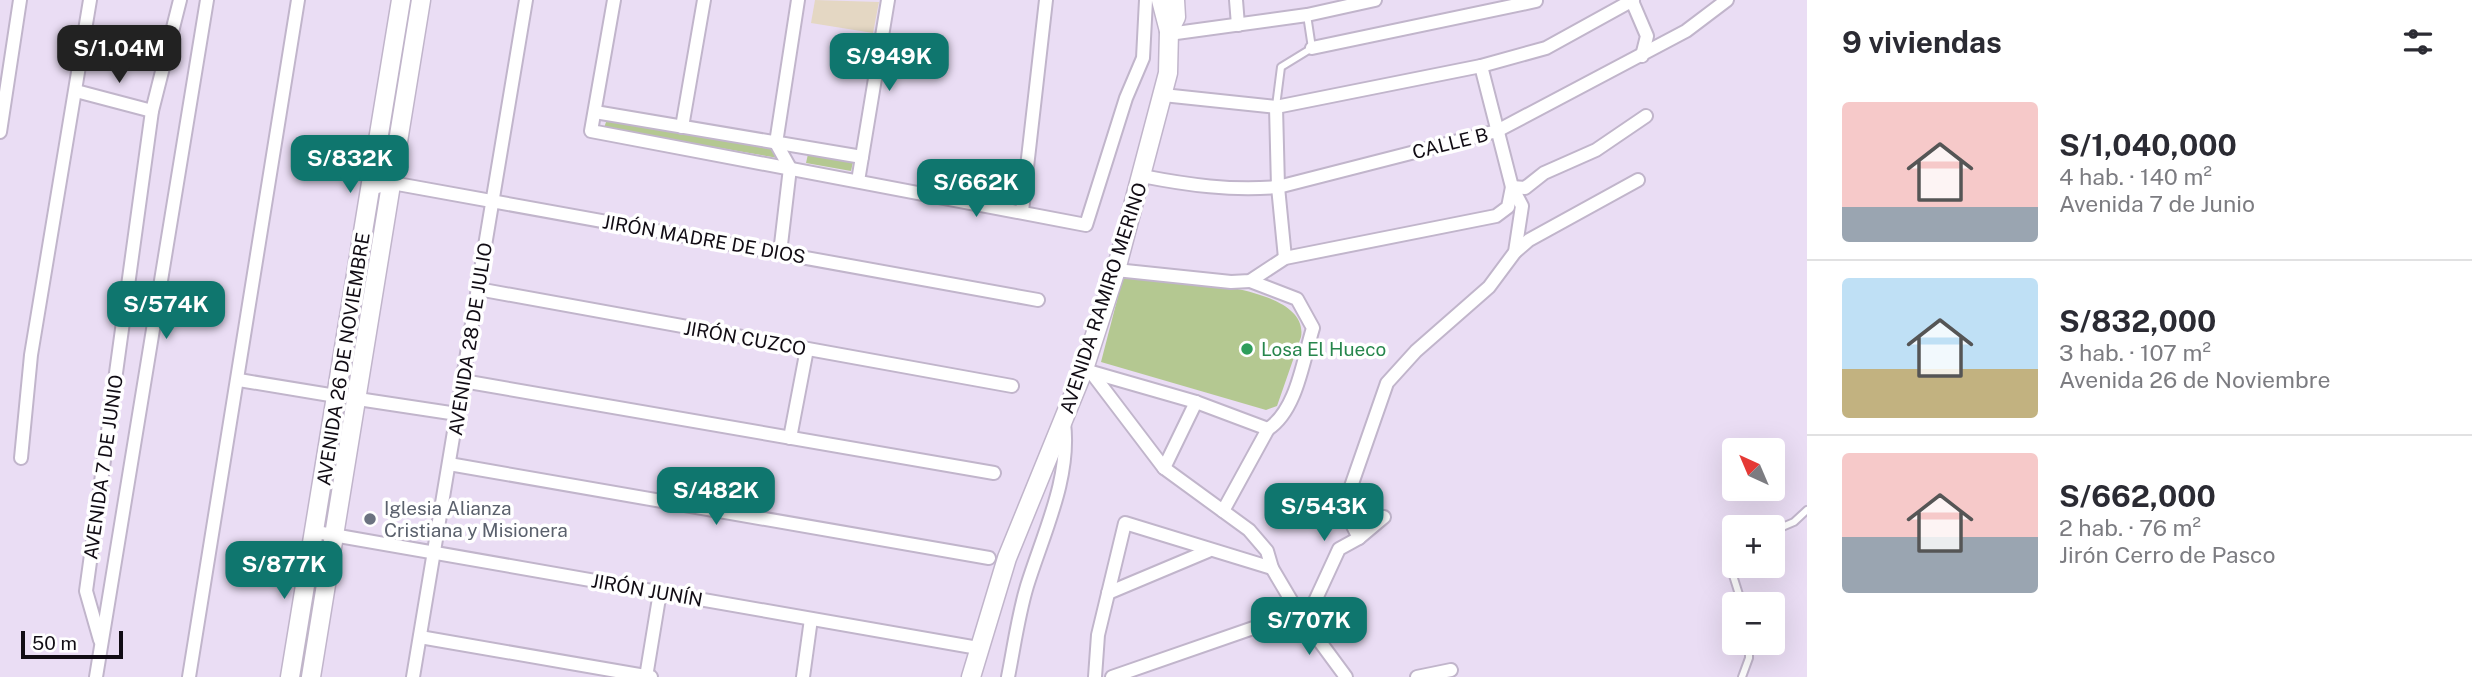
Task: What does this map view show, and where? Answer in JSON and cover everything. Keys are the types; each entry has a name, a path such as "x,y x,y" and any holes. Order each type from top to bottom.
{"main road":[{"name":"AVENIDA 26 DE NOVIEMBRE","path":"290,677 316,532 401,0"},
{"name":"AVENIDA 26 DE NOVIEMBRE","path":"311,677 421,0"},
{"name":"AVENIDA RAMIRO MERINO","path":"971,677 1007,558 1088,371 1168,73 1169,32 1161,0"},
{"name":"AVENIDA RAMIRO MERINO","path":"1169,32 1176,18 1175,0"}],"street":[{"path":"0,132 20,0"},
{"path":"21,458 31,355 90,0"},
{"name":"AVENIDA 7 DE JUNIO","path":"101,644 86,591 152,111 180,0"},
{"name":"AVENIDA 7 DE JUNIO","path":"96,677 207,0"},
{"path":"189,677 239,380 298,0"},
{"name":"AVENIDA 28 DE JULIO","path":"414,677 526,0"},
{"path":"614,0 591,131 1087,224 1121,113 1146,48 1146,0"},
{"path":"682,127 704,0"},
{"path":"780,253 790,168 776,142 798,0"},
{"path":"858,181 888,0"},
{"path":"1022,211 1046,0"},
{"path":"1236,0 1238,25"},
{"path":"1306,0 1307,15"},
{"path":"1169,32 1307,15 1375,0"},
{"path":"1163,95 1276,107 1481,66 1545,48 1632,0 1647,36 1642,56"},
{"name":"CALLE B","path":"1142,176 1195,186 1244,190 1278,187 1497,131 1686,31 1727,0"},
{"path":"1312,48 1536,1"},
{"path":"1481,66 1512,187 1522,206 1515,252"},
{"path":"76,91 152,111"},
{"path":"1276,107 1278,187 1285,258"},
{"path":"595,112 862,157"},
{"path":"1512,187 1525,188 1545,173 1596,150 1646,116"},
{"path":"1359,538 1348,514 1347,498 1387,383 1416,351 1489,286 1515,252 1529,240 1638,180"},
{"name":"JIRÓN MADRE DE DIOS","path":"370,189 392,183 1038,300"},
{"path":"1250,281 1285,258 1496,216 1508,207 1512,187"},
{"path":"1116,270 1231,282 1250,281 1297,299 1313,328 1287,408 1280,421 1268,429 1223,511"},
{"name":"JIRÓN CUZCO","path":"478,289 1012,386"},
{"path":"790,438 807,349"},
{"path":"1088,371 1196,402 1268,429"},
{"path":"1088,371 1164,468 1249,530 1267,551 1272,568 1298,612 1346,677"},
{"path":"239,380 336,396"},
{"path":"463,381 993,473"},
{"path":"358,399 457,414"},
{"path":"1164,468 1196,402"},
{"path":"1007,677 1026,589 1056,497 1066,450 1064,422"},
{"path":"449,464 989,558"},
{"path":"1112,677 1138,673 1308,609 1315,601 1339,549 1359,538 1384,517"},
{"path":"1095,677 1098,635 1125,523 1208,551 1272,568"},
{"name":"JIRÓN JUNÍN","path":"316,532 978,648"},
{"path":"1108,593 1208,551"},
{"path":"420,636 648,677 660,592"},
{"path":"803,677 811,619"},
{"path":"1417,677 1451,670"}],"lane":[{"path":"1276,107 1281,67 1312,48 1307,15"},
{"path":"1785,526 1794,522 1807,510"},
{"path":"1742,677 1749,655"}],"shaded area":[{"path":"815,0 879,2 873,33 811,23"}],"green space":[{"path":"408,0 415,0 386,175 379,174"},
{"path":"607,119 775,150 778,158 604,128"},
{"path":"808,154 853,162 851,171 806,163"},
{"path":"377,190 384,191 331,519 324,517"},
{"path":"1123,277 1228,287 1258,294 1282,304 1298,318 1301,337 1277,406 1266,410 1101,362"},
{"path":"318,538 326,540 303,677 296,677"}],"place":[{"name":"Losa El Hueco","path":"1247,349"},
{"name":"Iglesia Alianza Cristiana y Misionera","path":"370,519"}]}
